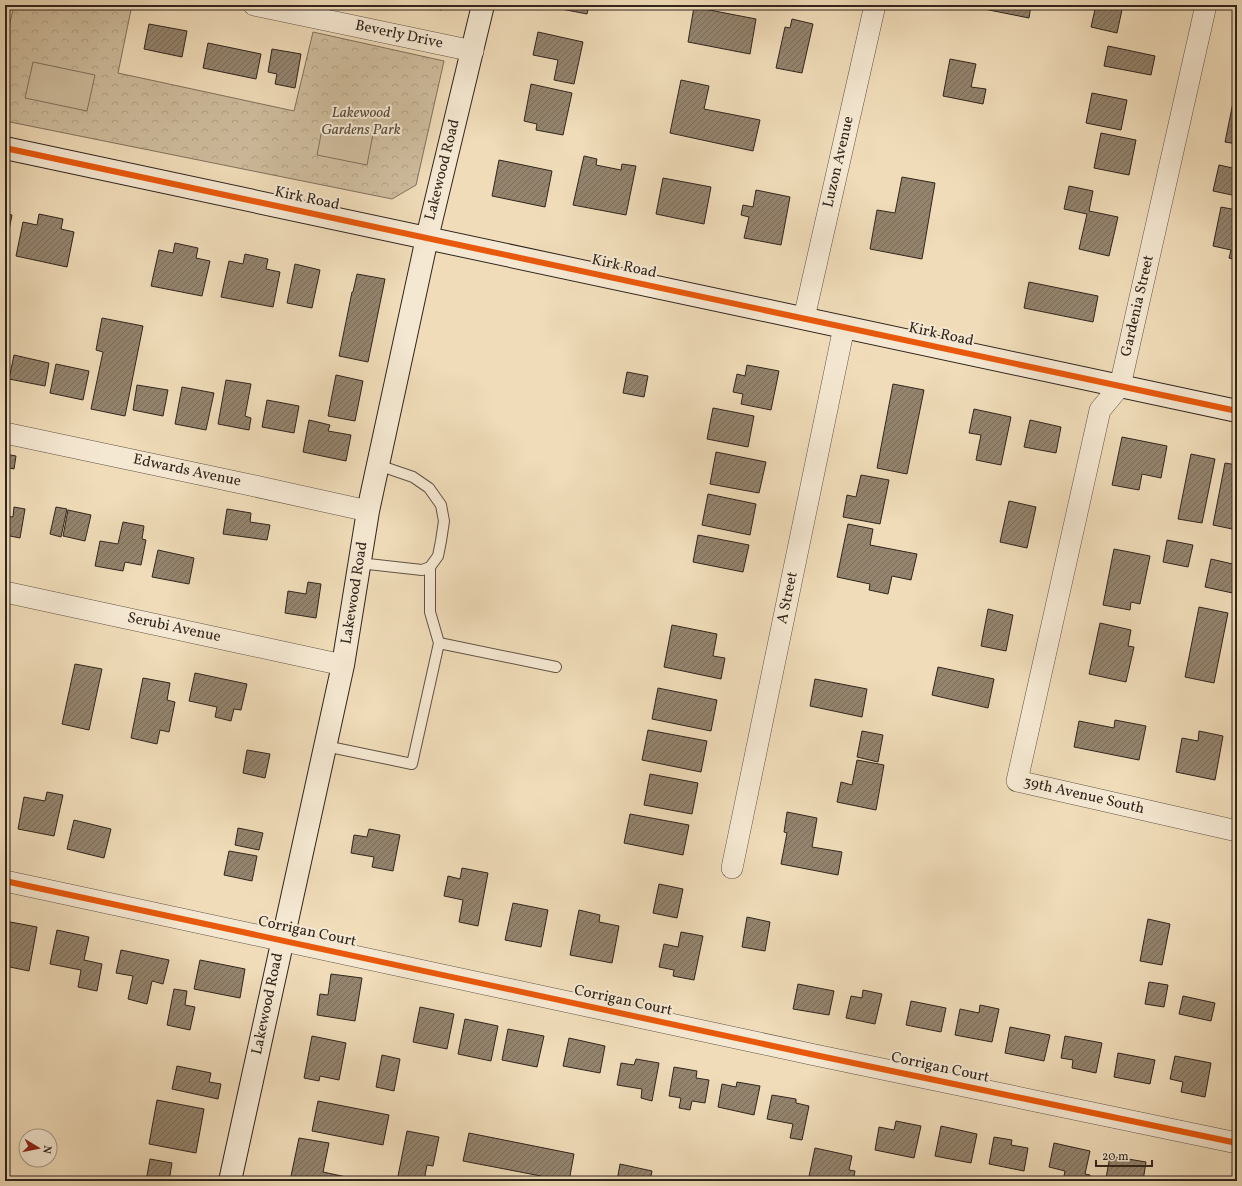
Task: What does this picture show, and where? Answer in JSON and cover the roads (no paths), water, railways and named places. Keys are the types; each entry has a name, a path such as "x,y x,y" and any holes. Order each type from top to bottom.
{"street":[{"name":"Beverly Drive","path":"254,5 473,51"},
{"name":"Lakewood Road","path":"230,1181 343,665 368,511 426,238 473,51 483,5"},
{"name":"Luzon Avenue","path":"804,318 875,5"},
{"name":"Gardenia Street","path":"1056,601 1100,410 1120,386 1206,5"},
{"name":"Kirk Road","path":"5,148 1237,411"},
{"name":"A Street","path":"732,868 844,327"},
{"name":"Edwards Avenue","path":"5,433 368,511"},
{"name":"Serubi Avenue","path":"5,592 343,665"},
{"name":"39th Avenue South","path":"1056,601 1017,781 1237,831"},
{"name":"Corrigan Court","path":"5,881 815,1055 1237,1143"}],"lane":[{"path":"360,563 422,570 430,567 438,556 441,541 444,521 441,505 429,488 413,477 378,465"},
{"path":"325,746 412,764 439,643 430,612 430,567"},
{"path":"439,643 556,667"}],"park label":[{"name":"Lakewood Gardens Park","path":"361,122"}]}
